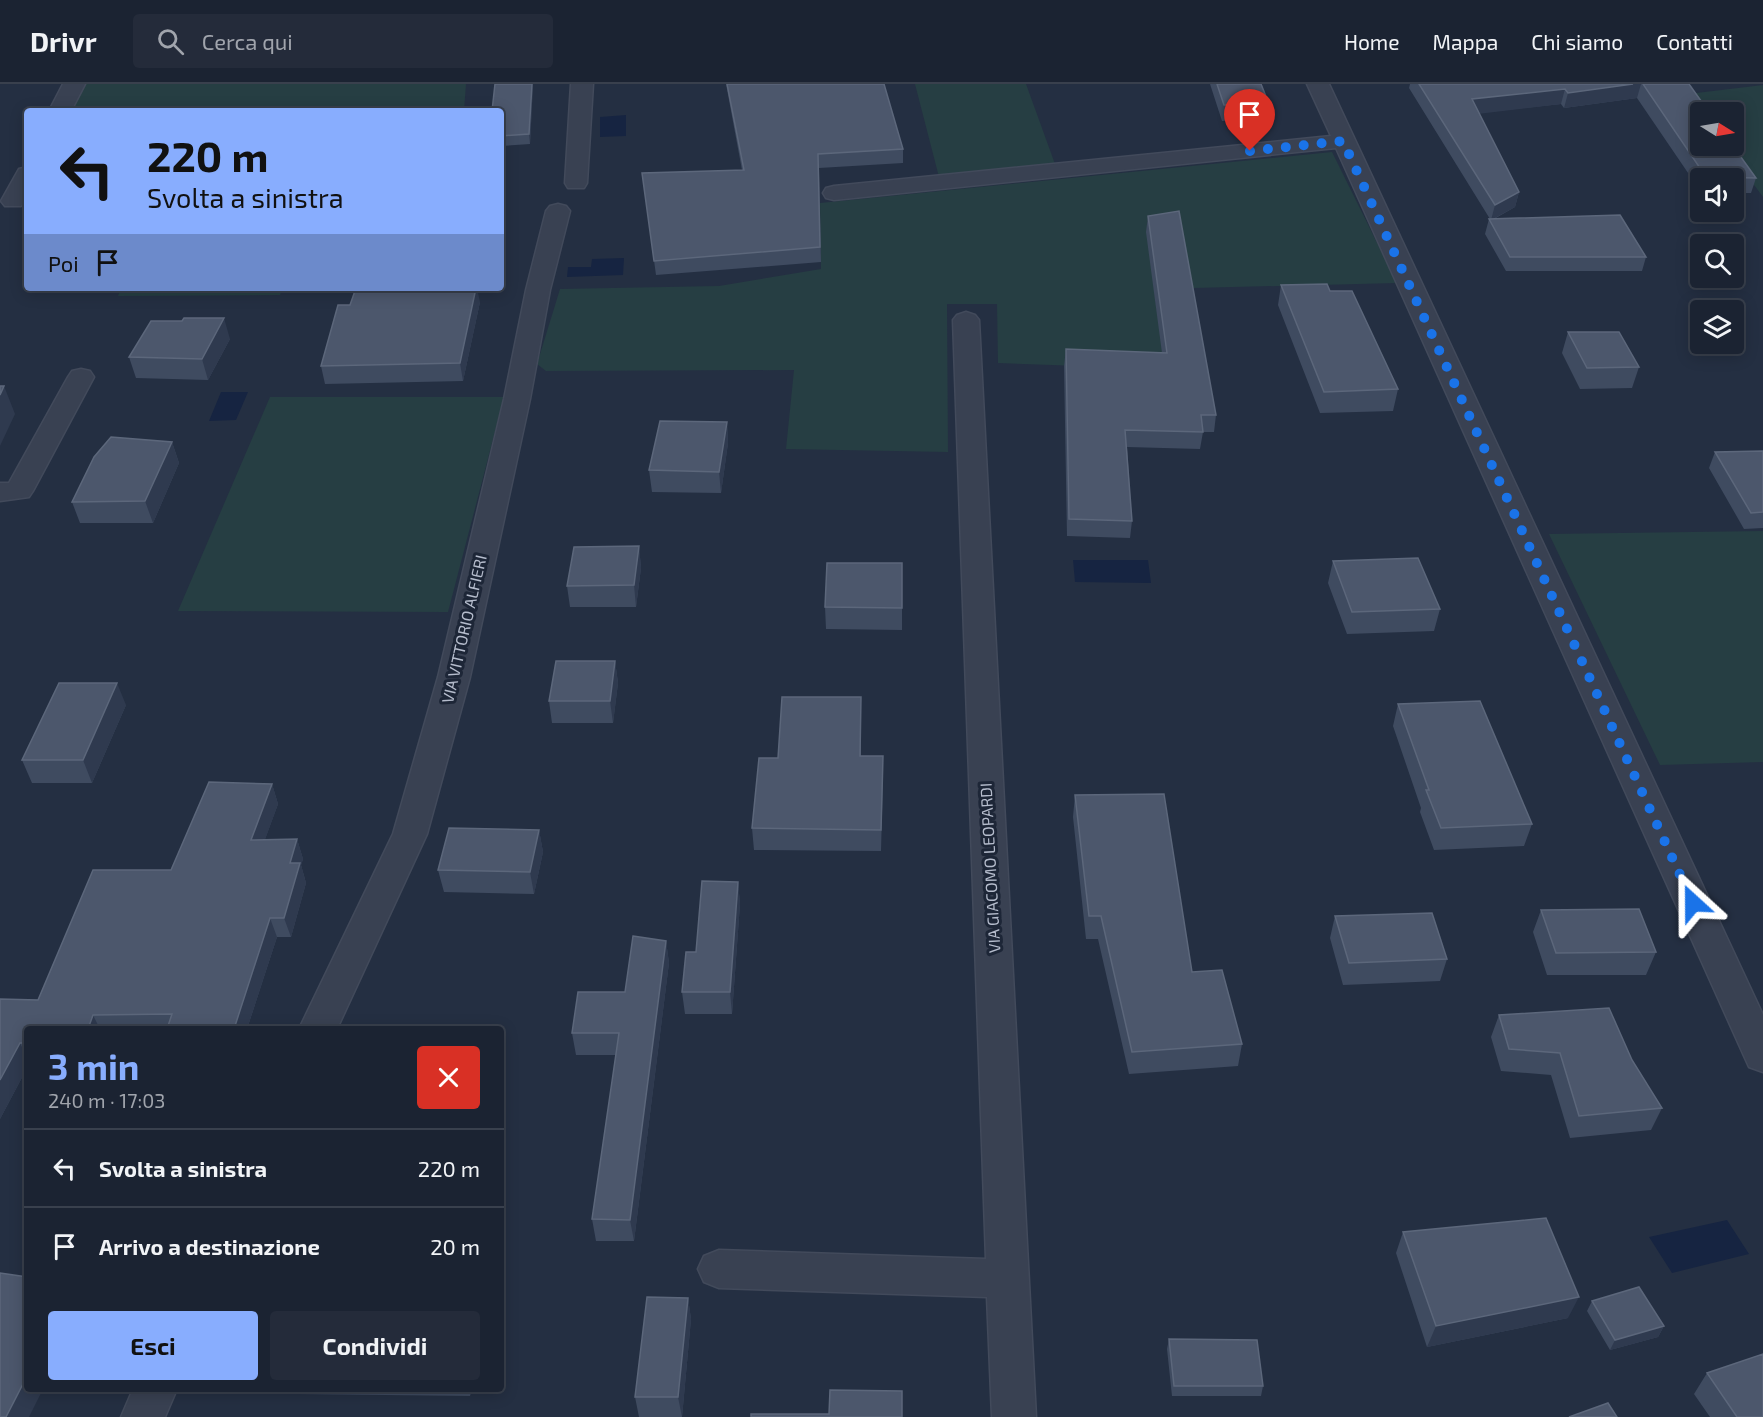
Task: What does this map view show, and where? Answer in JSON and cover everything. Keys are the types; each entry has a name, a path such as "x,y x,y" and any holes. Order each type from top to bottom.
{"street":[{"path":"62,108 74,84"},
{"path":"576,183 582,84"},
{"path":"1318,84 1763,1056"},
{"path":"834,193 1343,141"},
{"path":"13,201 24,180"},
{"name":"VIA VITTORIO ALFIERI","path":"319,1026 410,834 454,677 517,399 538,290 558,211"},
{"name":"VIA GIACOMO LEOPARDI","path":"966,320 1014,1417"},
{"path":"0,492 19,491 81,377"},
{"path":"719,1269 1009,1279"},
{"path":"142,1417 153,1392"}],"green space":[{"path":"86,84 466,84 464,108 70,108"},
{"path":"915,84 1026,84 1055,164 939,177"},
{"path":"1763,85 1763,197 1744,172 1744,168 1741,168 1732,156 1744,156 1744,102 1694,102 1688,94"},
{"path":"1332,152 1397,283 1154,289 1165,369 998,363 997,304 947,304 948,452 786,449 794,370 546,371 537,364 560,289 719,286 821,269 820,203"},
{"path":"120,291 282,291 280,295 118,296"},
{"path":"270,397 504,397 448,612 178,611"},
{"path":"1763,531 1763,762 1660,765 1549,534"}],"water":[{"path":"626,115 626,136 600,137 600,117"},
{"path":"624,258 623,275 567,277 568,267 591,267 592,259"},
{"path":"221,392 248,392 236,420 209,421"},
{"path":"1073,560 1148,560 1151,583 1075,582"},
{"path":"1727,1220 1749,1254 1672,1273 1649,1237"}],"building":[{"path":"495,84 532,84 529,134 504,136 504,108 492,108"},
{"path":"727,84 884,84 903,149 818,154 820,247 654,261 642,173 744,170"},
{"path":"1217,84 1261,84 1269,104 1224,105"},
{"path":"1419,84 1633,84 1568,93 1565,89 1472,99 1519,192 1495,205"},
{"path":"1643,84 1689,84 1702,102 1690,102 1690,153"},
{"path":"1692,156 1740,156 1756,178 1744,178 1744,168 1700,168"},
{"path":"1179,211 1216,415 1201,415 1203,432 1125,430 1132,521 1069,519 1066,349 1167,353 1148,216"},
{"path":"1620,215 1646,257 1510,257 1489,219"},
{"path":"1327,284 1330,291 1352,291 1398,389 1324,392 1281,285"},
{"path":"355,291 475,291 460,363 321,366 338,305 350,305"},
{"path":"184,318 224,318 202,359 129,357 151,321 182,321"},
{"path":"1568,332 1619,332 1639,367 1587,368"},
{"path":"660,421 727,422 719,472 649,470"},
{"path":"111,437 172,442 145,501 72,502 94,457"},
{"path":"1763,451 1763,512 1751,513 1715,452"},
{"path":"639,546 634,585 567,586 574,547"},
{"path":"1418,558 1440,609 1352,612 1333,561"},
{"path":"827,563 902,563 902,608 825,607"},
{"path":"556,661 615,661 610,701 549,701"},
{"path":"59,683 117,683 83,760 22,760"},
{"path":"782,697 861,697 860,756 883,756 881,830 752,828 759,758 778,758"},
{"path":"1480,701 1532,824 1441,828 1398,704"},
{"path":"209,782 272,784 251,840 297,839 290,863 300,863 284,918 270,918 235,1026 168,1026 172,1014 93,1015 89,1026 24,1026 24,1043 20,1043 0,1080 0,999 38,1000 93,870 171,870"},
{"path":"1164,794 1192,972 1222,970 1242,1044 1132,1052 1101,916 1089,916 1075,795"},
{"path":"449,828 539,830 530,872 438,870"},
{"path":"702,881 738,882 730,992 682,992 686,952 696,952"},
{"path":"1639,909 1656,952 1556,953 1541,910"},
{"path":"1432,913 1447,959 1349,963 1335,916"},
{"path":"633,936 666,941 630,1220 592,1219 619,1033 572,1033 578,992 625,992"},
{"path":"1609,1008 1632,1060 1662,1108 1579,1116 1560,1053 1509,1049 1499,1015"},
{"path":"1546,1218 1579,1297 1436,1326 1403,1232"},
{"path":"0,1273 24,1277 24,1382 6,1417 0,1417"},
{"path":"1639,1287 1664,1326 1615,1340 1592,1301"},
{"path":"647,1297 688,1298 678,1397 635,1397"},
{"path":"1169,1339 1257,1340 1263,1386 1174,1386"},
{"path":"1763,1354 1763,1417 1737,1417 1707,1373"},
{"path":"830,1390 902,1391 902,1417 751,1417 751,1414 829,1414"},
{"path":"1608,1403 1617,1417 1569,1417"}],"route":[{"path":"1250,151 1343,141 1693,903"}]}
